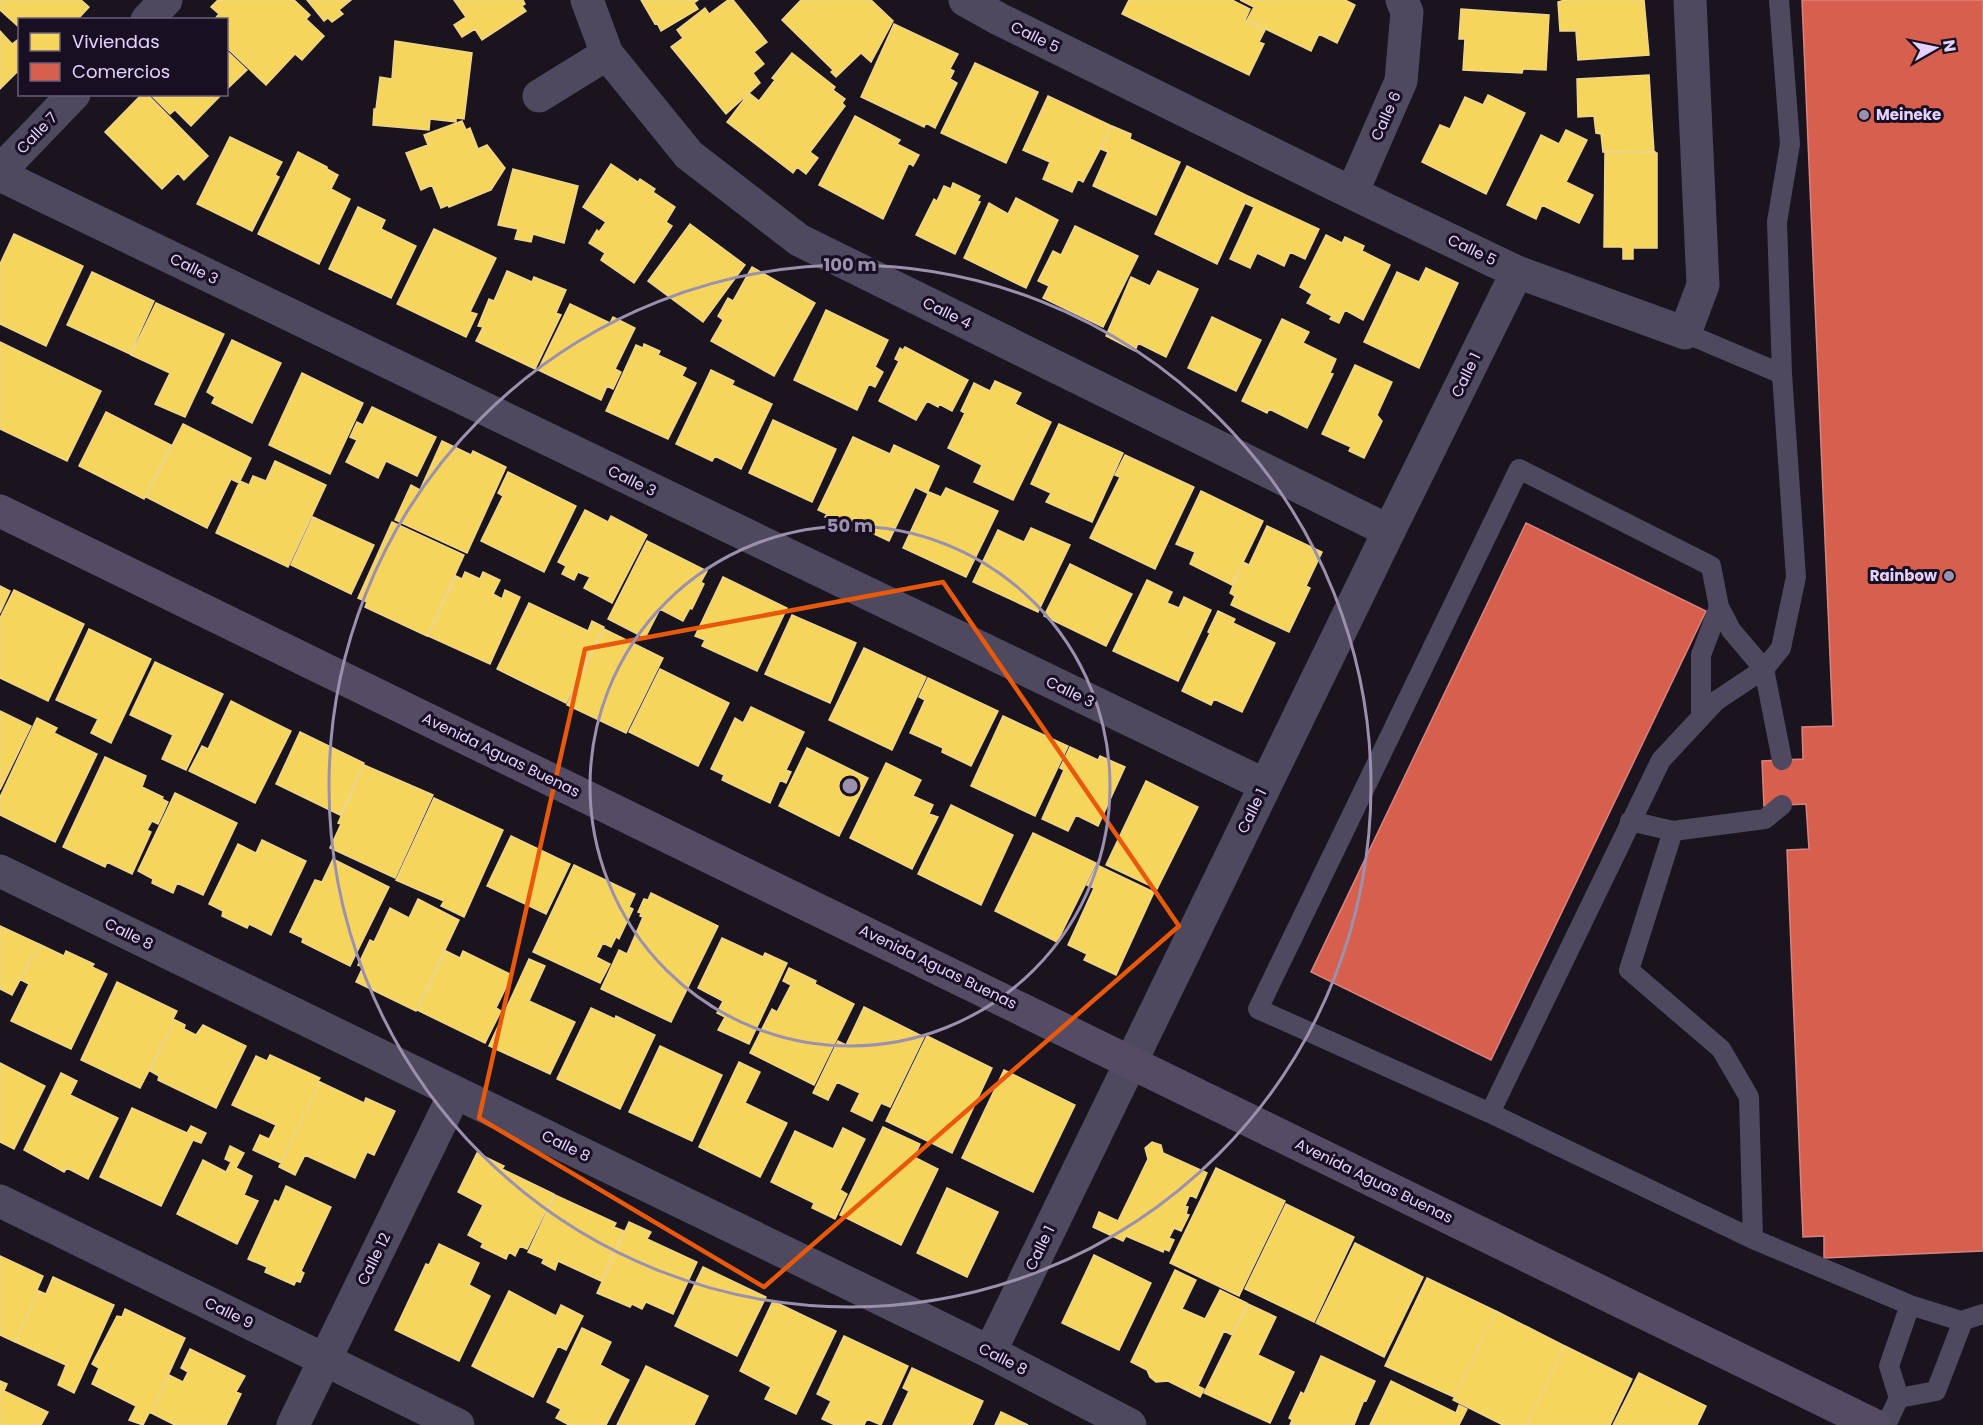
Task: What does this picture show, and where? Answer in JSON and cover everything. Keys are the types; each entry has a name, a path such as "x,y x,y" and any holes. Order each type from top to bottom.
{"street":[{"path":"149,18 166,0"},
{"name":"Calle 4","path":"587,0 607,54 689,155 800,240 1389,531"},
{"name":"Calle 5","path":"965,0 1004,9 1352,193 1517,272 1685,333"},
{"name":"Calle 6","path":"1352,193 1401,81 1407,12 1402,0"},
{"path":"1685,333 1703,285 1690,0"},
{"path":"538,96 607,54"},
{"name":"Calle 7","path":"0,173 72,96"},
{"name":"Calle 3","path":"0,173 1265,785"},
{"name":"Calle 1","path":"990,1352 1517,272"},
{"name":"Avenida Aguas Buenas","path":"0,511 1874,1425"},
{"name":"Calle 8","path":"0,871 990,1352 1130,1425"},
{"name":"Calle 12","path":"293,1425 455,1093"},
{"name":"Calle 9","path":"0,1202 458,1425"}],"lane":[{"path":"1490,1113 1661,760 1716,701 1764,669 1781,648 1796,577 1782,374 1777,222 1790,144 1779,0"},
{"path":"1685,333 1782,374"},
{"path":"1782,760 1764,669 1731,630 1719,607 1711,566 1519,469 1258,1009 1490,1113 1754,1239 1910,1305 1961,1321 1983,1314"},
{"path":"1701,717 1701,655 1719,607"},
{"path":"1630,821 1673,831 1765,819 1782,805"},
{"path":"1673,831 1629,970 1721,1049 1749,1097 1754,1239"},
{"path":"1886,1425 1899,1398 1888,1366 1910,1305"},
{"path":"1899,1398 1936,1391 1963,1322 1961,1321"}],"highlighted area":[{"path":"943,582 1179,926 764,1287 479,1118 585,649"}],"building: Viviendas":[{"path":"0,0 81,0 89,7 79,18 18,18 18,26 0,10"},
{"path":"218,0 294,0 310,15 306,19 324,36 302,60 295,54 266,85 228,49 228,18 216,18 219,14 211,7"},
{"path":"307,0 351,0 339,10 343,14 332,22 328,18 324,21"},
{"path":"454,0 523,0 525,4 522,6 526,11 482,40 475,29 462,37 454,25 466,17"},
{"path":"641,0 698,0 694,3 698,9 661,31"},
{"path":"728,0 733,0 767,42 754,52 764,64 753,73 760,83 726,114 671,47 683,38 677,30 705,8 709,14"},
{"path":"801,0 871,0 893,21 871,62 861,53 836,77 831,72 833,70 782,20"},
{"path":"1129,0 1232,0 1250,9 1245,20 1265,30 1259,42 1264,44 1249,75 1122,14"},
{"path":"1240,0 1345,0 1355,5 1337,43 1319,34 1311,51 1247,20 1254,7"},
{"path":"1565,0 1644,0 1649,55 1578,60 1576,31 1560,31 1558,2"},
{"path":"1461,9 1549,15 1546,70 1523,69 1522,73 1463,70 1465,39 1459,39"},
{"path":"894,24 958,54 950,69 954,71 950,79 957,83 935,128 926,123 924,127 861,97"},
{"path":"0,31 12,44 18,40 18,73 0,89"},
{"path":"395,41 472,53 464,119 456,118 456,122 430,119 429,130 373,125 380,77 392,79"},
{"path":"228,52 247,70 228,88"},
{"path":"792,53 835,87 833,90 845,99 842,103 845,106 810,152 818,158 806,174 797,167 793,173 727,122 749,93 759,101 775,80 772,78"},
{"path":"975,63 1038,92 1006,163 941,133"},
{"path":"1649,75 1654,152 1603,152 1601,134 1596,133 1594,116 1578,117 1577,79"},
{"path":"1488,95 1525,113 1486,194 1422,162 1440,125 1450,129 1465,97 1483,105"},
{"path":"140,96 149,96 208,156 184,180 178,173 162,189 105,132"},
{"path":"152,96 220,96 191,126 175,110 170,114"},
{"path":"1048,96 1112,126 1083,182 1078,179 1072,192 1043,179 1050,162 1023,150"},
{"path":"855,116 900,140 897,144 919,155 913,166 909,163 883,219 819,185"},
{"path":"462,121 466,130 470,128 478,149 487,145 505,168 491,190 441,208 432,185 421,190 406,153 428,145 424,135"},
{"path":"1112,126 1131,134 1130,139 1180,162 1156,215 1093,186 1108,152 1101,149"},
{"path":"1566,130 1587,140 1566,182 1593,195 1579,223 1542,205 1536,219 1507,205 1541,135 1559,144"},
{"path":"230,137 282,162 275,175 279,177 252,231 197,204"},
{"path":"1605,151 1657,153 1657,248 1633,248 1633,259 1623,259 1623,248 1621,247 1604,247"},
{"path":"298,152 338,175 331,189 350,199 319,264 258,234"},
{"path":"611,164 638,182 640,179 655,189 653,192 675,207 666,222 672,226 634,283 601,260 605,253 589,243 597,230 599,232 606,222 583,207"},
{"path":"1187,166 1250,197 1247,204 1245,203 1217,264 1155,234"},
{"path":"513,169 578,186 564,243 533,234 531,242 515,239 518,229 498,225"},
{"path":"953,183 980,196 977,201 980,202 955,254 916,235 934,199 937,201 944,186 951,189"},
{"path":"1250,197 1319,229 1305,259 1290,252 1284,266 1257,253 1250,268 1230,259 1254,207 1247,204"},
{"path":"1016,198 1058,220 1026,288 964,258 989,203 1008,214"},
{"path":"358,207 385,220 381,229 416,246 391,298 329,269"},
{"path":"690,224 745,265 703,322 648,281"},
{"path":"1075,226 1138,256 1103,327 1043,298 1049,286 1038,281 1053,251 1061,255"},
{"path":"434,229 496,258 470,312 477,314 466,337 397,304"},
{"path":"14,234 83,266 46,346 0,324 0,264"},
{"path":"1326,235 1342,243 1345,237 1364,246 1362,251 1390,265 1363,320 1345,310 1339,323 1330,319 1332,316 1307,303 1312,294 1300,287"},
{"path":"752,267 815,303 774,376 711,341 723,320 718,316 728,298 733,301"},
{"path":"1426,268 1458,283 1419,368 1364,342 1397,272 1419,282"},
{"path":"507,271 532,282 534,277 566,290 556,313 561,315 535,369 476,341 483,327 478,326 489,299 494,301"},
{"path":"1158,271 1198,289 1166,357 1138,343 1135,351 1106,336 1131,277 1150,286"},
{"path":"92,272 154,301 130,354 67,325"},
{"path":"156,303 224,334 185,417 155,404 170,373 131,355"},
{"path":"570,304 610,323 613,317 635,328 615,369 621,372 613,389 607,386 601,400 538,370"},
{"path":"826,310 888,340 875,367 883,372 875,387 869,384 857,410 794,380"},
{"path":"1212,317 1261,340 1236,391 1188,368"},
{"path":"1282,319 1309,332 1303,343 1336,359 1330,373 1333,374 1307,428 1269,409 1267,413 1242,401"},
{"path":"232,340 281,363 252,423 212,403 215,397 207,392"},
{"path":"0,342 101,391 67,461 0,429"},
{"path":"644,344 660,351 658,355 686,368 682,376 696,383 668,439 606,411 636,345 643,348"},
{"path":"905,347 968,380 952,411 927,401 916,420 879,401 899,361 895,359 900,348 903,350"},
{"path":"1355,365 1392,382 1377,415 1382,421 1364,458 1349,451 1351,447 1322,434"},
{"path":"711,370 734,381 732,385 772,404 741,469 715,456 712,461 676,444"},
{"path":"302,373 363,403 330,474 269,445"},
{"path":"995,381 1021,393 1015,404 1051,422 1013,500 974,482 982,465 948,448 965,413 961,411 974,383 990,391"},
{"path":"372,407 436,437 417,476 386,461 378,478 346,462 357,440 350,437 357,422 363,425"},
{"path":"106,412 171,445 144,499 79,466"},
{"path":"773,420 836,449 812,502 749,473"},
{"path":"183,424 251,458 239,483 231,479 207,528 146,497"},
{"path":"1059,424 1123,453 1092,522 1046,502 1051,493 1031,484"},
{"path":"853,437 890,454 894,445 939,466 927,493 915,487 889,541 868,531 867,533 858,529 857,532 844,526 845,523 839,520 838,523 825,517 827,514 818,510"},
{"path":"442,441 471,455 473,451 506,467 467,553 395,520 411,485 420,490"},
{"path":"1125,455 1194,487 1155,569 1090,538 1120,477 1115,475"},
{"path":"275,461 326,485 288,567 216,533 240,481 249,485 253,476 266,481"},
{"path":"508,472 576,506 544,572 481,541 503,496 498,493"},
{"path":"946,488 998,511 966,577 903,548 929,492 941,497"},
{"path":"1201,491 1263,521 1232,585 1190,564 1195,552 1176,544"},
{"path":"585,510 608,522 611,516 647,535 612,603 584,588 590,577 578,572 574,580 562,574 566,566 558,562"},
{"path":"313,517 374,545 351,594 291,565"},
{"path":"392,522 464,555 427,636 365,607 367,602 358,598"},
{"path":"1267,526 1322,552 1306,586 1310,588 1289,632 1231,605 1235,596 1230,593 1243,562 1249,565"},
{"path":"1031,528 1070,545 1038,612 973,582 998,530 1024,542"},
{"path":"647,541 707,571 701,582 704,584 692,609 690,608 683,621 660,609 645,638 608,619"},
{"path":"1070,564 1132,594 1106,646 1044,616"},
{"path":"465,572 480,579 483,572 500,580 493,594 502,599 505,590 520,597 490,664 428,636 456,576 462,579"},
{"path":"723,577 787,608 757,671 702,646 705,640 695,636"},
{"path":"1147,580 1172,592 1167,603 1179,608 1184,597 1211,610 1178,681 1113,651"},
{"path":"0,586 10,591 0,613"},
{"path":"14,590 84,624 48,701 0,678 0,618"},
{"path":"529,603 588,631 592,621 604,627 566,703 497,669"},
{"path":"1218,611 1235,619 1233,623 1275,643 1242,712 1214,699 1211,705 1182,691"},
{"path":"792,615 856,643 830,703 765,674"},
{"path":"89,629 151,659 111,743 91,733 98,719 56,700"},
{"path":"604,629 663,658 626,733 567,705"},
{"path":"864,648 926,677 892,750 829,720"},
{"path":"155,662 223,694 186,770 162,759 173,735 130,715"},
{"path":"660,669 729,703 698,766 629,732"},
{"path":"928,678 998,711 971,766 942,752 943,748 910,733 925,700 919,697"},
{"path":"231,701 291,731 255,803 189,771 202,746 208,749"},
{"path":"751,707 804,732 786,770 791,772 786,783 780,780 770,803 722,780 724,775 711,769 735,718 743,723"},
{"path":"0,711 31,726 0,790"},
{"path":"1003,716 1068,746 1035,816 971,786"},
{"path":"37,718 57,728 54,733 97,754 55,842 0,815 0,797"},
{"path":"300,732 364,763 340,815 276,784"},
{"path":"1070,747 1098,760 1100,756 1125,767 1098,826 1076,815 1068,831 1042,819 1064,770 1060,768"},
{"path":"807,748 868,778 839,836 779,806"},
{"path":"105,757 146,776 142,787 163,797 162,799 168,802 158,824 152,821 147,830 151,832 132,874 107,862 105,867 63,847"},
{"path":"886,763 921,780 913,796 933,805 929,814 938,817 912,869 850,838"},
{"path":"364,765 433,795 395,878 330,848 341,824 338,823"},
{"path":"1146,781 1198,807 1157,889 1106,865"},
{"path":"175,793 237,823 203,895 177,883 173,893 152,883 153,879 138,871"},
{"path":"434,798 503,830 464,917 441,906 444,901 396,880"},
{"path":"951,805 1013,835 981,905 918,874"},
{"path":"1033,833 1096,863 1057,942 995,911"},
{"path":"511,836 570,864 546,914 487,886"},
{"path":"262,840 306,861 271,935 249,924 247,928 222,916 223,911 209,904 238,844 256,853"},
{"path":"333,859 389,887 350,966 302,942 303,938 290,932 315,880 322,882"},
{"path":"574,865 635,894 629,907 633,909 619,939 616,937 611,947 603,943 596,957 610,964 600,983 533,952"},
{"path":"1097,865 1154,892 1116,975 1084,960 1087,954 1068,945 1094,888 1087,885"},
{"path":"651,893 718,926 671,1022 601,989 619,950 627,954 643,917 638,912 644,899 648,900"},
{"path":"418,899 459,920 416,1011 356,982 363,967 358,965 370,940 374,942 390,908 409,918"},
{"path":"0,926 39,944 12,995 0,989"},
{"path":"722,938 763,957 765,953 787,963 749,1044 718,1030 725,1017 717,1013 723,1001 698,988"},
{"path":"39,944 64,956 66,951 94,964 92,967 107,974 71,1049 11,1021 29,984 21,980"},
{"path":"446,951 460,958 463,951 512,975 496,1008 501,1011 485,1043 417,1010"},
{"path":"529,959 545,966 529,1001 575,1022 550,1074 489,1046"},
{"path":"789,968 854,1004 814,1085 750,1053 772,1009 777,1012 791,985 783,981"},
{"path":"117,982 177,1011 173,1019 175,1020 140,1088 81,1060"},
{"path":"864,1007 924,1037 890,1107 881,1103 872,1121 851,1111 860,1093 837,1082 828,1100 813,1093 838,1041 846,1045"},
{"path":"591,1008 615,1019 616,1016 655,1035 620,1109 557,1079"},
{"path":"175,1020 185,1025 184,1029 196,1035 203,1025 246,1046 216,1108 158,1080 159,1076 150,1071"},
{"path":"927,1036 992,1068 952,1153 886,1121"},
{"path":"660,1046 722,1075 692,1141 629,1112"},
{"path":"270,1055 320,1078 281,1163 253,1150 260,1135 269,1139 276,1125 232,1105 256,1056 267,1061"},
{"path":"739,1062 760,1072 745,1103 787,1123 760,1177 699,1147"},
{"path":"0,1063 45,1086 14,1149 0,1142"},
{"path":"1004,1070 1075,1105 1033,1192 962,1158"},
{"path":"61,1073 77,1081 70,1095 118,1118 88,1179 67,1168 64,1172 24,1150"},
{"path":"320,1082 364,1103 366,1098 395,1111 374,1155 367,1152 355,1178 305,1155 295,1175 279,1167"},
{"path":"132,1108 187,1133 191,1126 206,1133 201,1143 193,1140 161,1206 100,1177"},
{"path":"883,1127 920,1144 914,1157 938,1169 901,1245 840,1215"},
{"path":"843,1128 865,1139 840,1190 847,1194 835,1219 812,1208 814,1203 771,1182 795,1131 833,1149"},
{"path":"1152,1142 1161,1145 1163,1153 1207,1173 1196,1198 1190,1195 1185,1206 1188,1207 1186,1214 1189,1215 1181,1231 1174,1228 1169,1238 1174,1240 1169,1251 1164,1249 1163,1252 1126,1236 1123,1241 1093,1227 1099,1212 1118,1221 1148,1159 1145,1148"},
{"path":"230,1146 244,1153 236,1168 252,1176 244,1195 258,1201 237,1244 177,1214 203,1160 226,1172 231,1162 225,1159"},
{"path":"477,1153 504,1166 502,1169 554,1194 527,1249 520,1246 515,1256 509,1252 506,1259 481,1247 483,1243 468,1235 483,1205 458,1192"},
{"path":"1216,1168 1285,1201 1239,1296 1170,1263"},
{"path":"286,1186 331,1207 301,1271 304,1273 300,1282 296,1281 294,1285 265,1272 267,1267 248,1259 275,1200 279,1202"},
{"path":"947,1188 998,1212 967,1277 917,1253"},
{"path":"555,1195 616,1223 614,1227 624,1231 601,1281 558,1261 555,1270 542,1263 544,1259 528,1252"},
{"path":"1286,1204 1354,1237 1314,1322 1245,1289"},
{"path":"629,1222 651,1232 647,1239 697,1262 673,1314 646,1302 642,1309 632,1304 630,1307 597,1293"},
{"path":"1355,1243 1423,1277 1384,1357 1316,1323"},
{"path":"439,1244 479,1263 469,1285 490,1296 459,1361 395,1330 426,1264 429,1265"},
{"path":"1094,1255 1151,1283 1119,1350 1062,1323"},
{"path":"0,1256 43,1276 37,1290 39,1291 15,1342 0,1335"},
{"path":"703,1267 766,1297 737,1356 675,1326"},
{"path":"1175,1270 1196,1280 1182,1309 1205,1319 1220,1290 1247,1303 1232,1335 1224,1331 1198,1386 1204,1389 1200,1397 1168,1381 1156,1382 1147,1370 1131,1362"},
{"path":"53,1277 114,1305 74,1393 58,1385 66,1365 15,1342 39,1291 46,1294"},
{"path":"1427,1278 1496,1311 1454,1397 1385,1366"},
{"path":"509,1291 556,1316 561,1305 583,1316 566,1350 558,1346 533,1397 472,1366"},
{"path":"773,1301 836,1331 796,1414 765,1399 771,1387 740,1371"},
{"path":"1248,1304 1276,1317 1258,1355 1294,1372 1270,1423 1204,1393"},
{"path":"125,1309 185,1338 151,1413 143,1425 129,1420 136,1406 92,1384 99,1368 92,1364 117,1316 122,1317"},
{"path":"1496,1311 1565,1346 1527,1425 1503,1425 1453,1400"},
{"path":"582,1328 611,1342 600,1365 629,1380 606,1425 569,1425 556,1418 561,1409 547,1402"},
{"path":"844,1336 908,1366 881,1425 867,1419 864,1425 835,1425 822,1419 831,1401 817,1394"},
{"path":"1565,1346 1632,1379 1610,1425 1527,1425"},
{"path":"190,1349 245,1376 236,1392 241,1394 226,1425 175,1425 151,1413 169,1375 183,1382 188,1372 181,1368"},
{"path":"1321,1356 1375,1381 1354,1425 1290,1425 1292,1420 1289,1418 1301,1392 1304,1394"},
{"path":"646,1366 708,1396 694,1425 617,1425"},
{"path":"912,1368 983,1401 972,1425 893,1425 909,1391 903,1388"},
{"path":"1639,1373 1706,1406 1697,1425 1613,1425"},
{"path":"0,1381 7,1384 4,1391 48,1412 41,1425 0,1425"},
{"path":"1391,1381 1456,1413 1459,1405 1467,1409 1459,1425 1370,1425"},
{"path":"1001,1412 1028,1425 995,1425"}],"building: Comercios":[{"path":"1802,0 1983,0 1983,1251 1824,1258 1824,1236 1803,1237 1787,850 1809,849 1806,804 1764,806 1762,761 1803,759 1802,727 1833,726"},
{"path":"1526,523 1706,611 1491,1060 1311,972"}],"place":[{"name":"Meineke","path":"1864,115"},
{"name":"Rainbow","path":"1949,576"}]}
